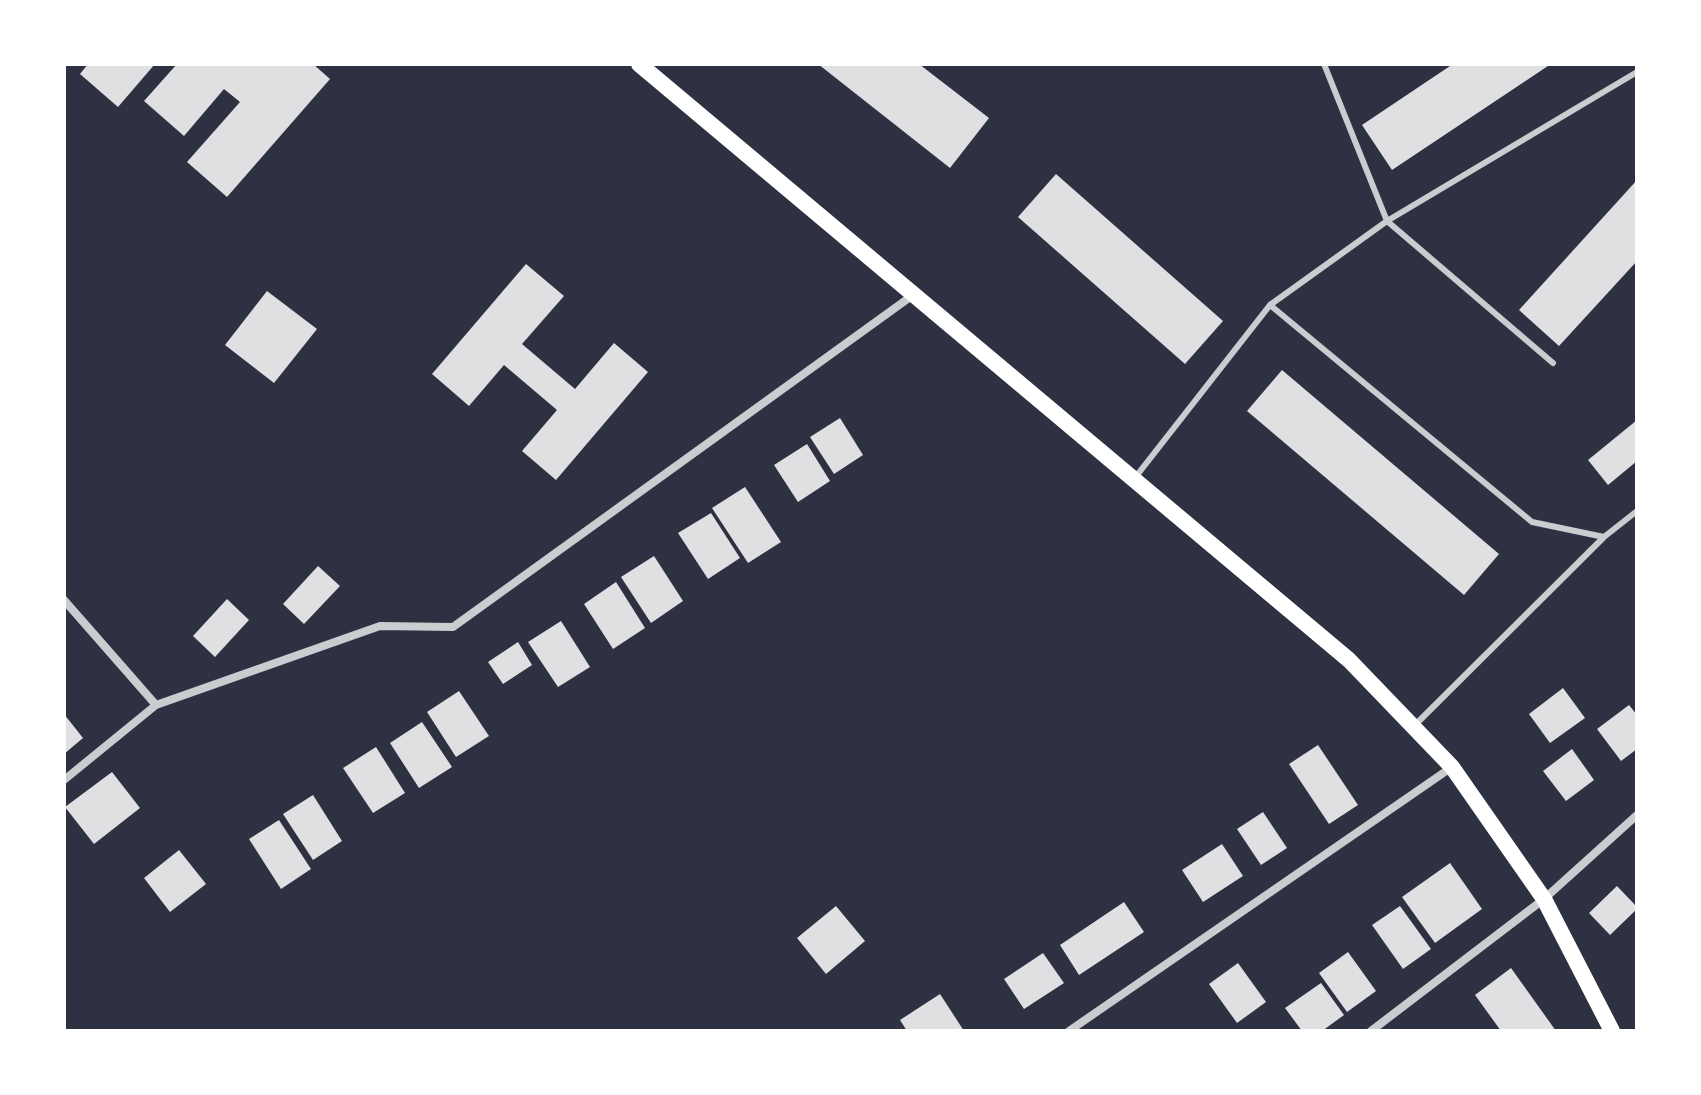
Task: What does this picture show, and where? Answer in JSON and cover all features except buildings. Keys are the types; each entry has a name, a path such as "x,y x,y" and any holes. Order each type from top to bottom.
{"main road":[{"path":"641,65 1349,660 1452,767 1544,899 1612,1031"}],"street":[{"path":"64,780 156,705 380,626 453,627 914,295"},
{"path":"64,600 156,705"},
{"path":"1069,1031 1452,767"},
{"path":"1371,1031 1544,899 1637,815"}],"lane":[{"path":"1324,64 1387,221 1553,363"},
{"path":"1134,479 1270,305 1387,221 1637,72"},
{"path":"1270,305 1532,522 1604,537"},
{"path":"1414,727 1604,537 1637,511"}]}
